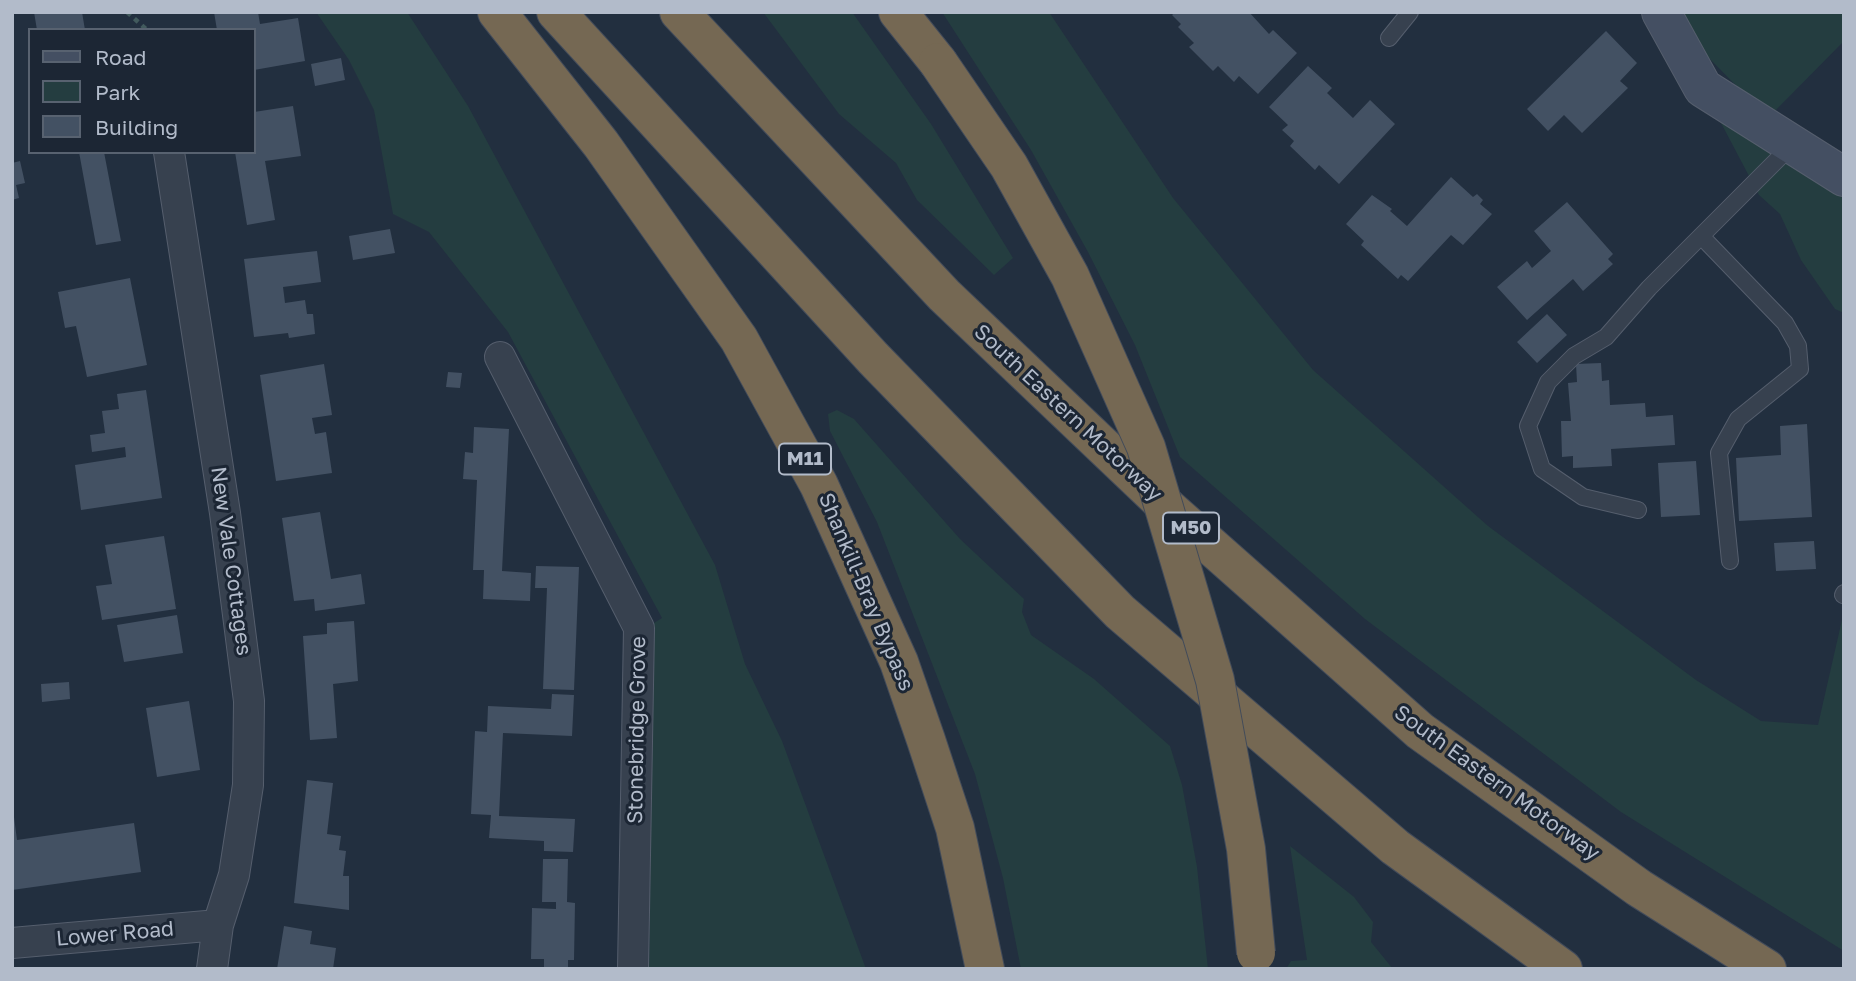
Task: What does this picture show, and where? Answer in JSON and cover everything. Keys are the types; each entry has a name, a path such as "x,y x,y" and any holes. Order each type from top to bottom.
{"highway":[{"name":"Shankill-Bray Bypass","path":"497,12 601,144 739,339 819,485 899,662 926,740 955,828 985,969"},
{"path":"556,12 873,358 1120,612 1395,847 1563,969"},
{"name":"South Eastern Motorway","path":"679,12 944,295 1168,508 1420,732 1639,888 1767,969"},
{"path":"898,12 938,62 1009,166 1070,276 1146,447 1215,680 1246,849 1257,961"}],"street":[{"path":"1661,12 1703,88 1844,177"},
{"name":"New Vale Cottages","path":"169,154 227,525 249,701 248,785 234,875 218,925 212,969"},
{"name":"Stonebridge Grove","path":"500,357 639,628 633,969"},
{"name":"Lower Road","path":"12,943 218,925"}],"lane":[{"path":"1389,38 1410,12"},
{"path":"1638,510 1583,497 1542,469 1528,426 1548,382 1574,356 1606,337 1649,288 1792,145"},
{"path":"1701,236 1785,323 1798,346 1800,369 1738,419 1719,453 1730,561"}],"path":[{"path":"127,12 145,28"}],"green space":[{"path":"316,12 407,12 468,106 715,565 745,664 782,741 866,969 649,969 653,665 649,626 662,618 508,332 429,232 393,214 374,110 349,60"},
{"path":"763,12 852,12 931,124 1013,258 994,275 917,200 896,163 839,114"},
{"path":"942,12 1049,12 1173,198 1313,370 1488,526 1696,680 1761,721 1818,725 1844,611 1844,951 1621,812 1365,619 1180,457 1135,345 1088,252 1031,150"},
{"path":"1678,12 1844,12 1844,41 1768,118 1705,54"},
{"path":"1720,121 1844,199 1844,313 1835,309 1801,260 1780,214 1759,195"},
{"path":"837,410 854,419 960,539 1024,599 1022,612 1031,635 1094,679 1170,746 1182,785 1197,867 1208,969 1021,969 1003,878 975,774 877,522 830,431 828,414"},
{"path":"1290,846 1354,897 1373,922 1371,942 1393,969 1286,969 1291,961 1307,960"}],"building":[{"path":"34,12 82,12 85,28 37,28"},
{"path":"214,12 258,12 260,24 298,18 305,61 256,70 256,28 217,28"},
{"path":"1175,12 1249,12 1269,34 1273,30 1297,53 1258,94 1239,76 1234,82 1218,66 1213,71 1189,47 1194,43 1178,27 1181,24 1172,15"},
{"path":"1606,31 1637,63 1620,81 1628,88 1582,133 1564,115 1548,131 1527,109"},
{"path":"341,58 345,80 315,86 311,64"},
{"path":"1308,66 1332,88 1327,93 1353,118 1370,100 1395,124 1339,184 1319,165 1315,170 1290,146 1294,141 1282,130 1288,125 1269,107"},
{"path":"293,106 301,156 265,161 275,220 247,225 235,154 256,154 256,112"},
{"path":"79,154 104,154 121,241 96,245"},
{"path":"20,161 25,183 16,185 19,198 12,200 12,163"},
{"path":"1451,177 1473,197 1477,194 1483,200 1480,204 1492,214 1463,245 1451,235 1408,281 1401,275 1398,279 1361,245 1364,241 1346,224 1372,195 1392,209 1390,211 1407,226"},
{"path":"1567,202 1613,254 1608,259 1613,264 1583,291 1573,279 1527,320 1497,287 1527,261 1532,268 1551,251 1534,231"},
{"path":"390,229 395,253 353,260 349,236"},
{"path":"317,251 321,282 283,287 285,303 305,300 307,314 313,314 315,334 289,338 288,333 254,337 244,259"},
{"path":"130,278 147,365 87,377 76,326 65,328 58,292"},
{"path":"1547,314 1567,335 1537,363 1517,342"},
{"path":"1601,363 1602,381 1609,380 1610,405 1645,403 1646,417 1673,415 1675,445 1611,449 1612,466 1573,468 1573,456 1562,457 1561,421 1571,421 1568,383 1577,382 1576,364"},
{"path":"324,364 332,415 312,418 315,434 326,432 332,473 276,481 260,375"},
{"path":"448,372 462,373 460,388 446,387"},
{"path":"146,390 162,498 81,510 75,465 126,457 125,447 92,452 90,435 105,433 102,411 119,409 117,394"},
{"path":"1807,424 1812,517 1739,521 1736,458 1781,455 1780,426"},
{"path":"474,427 509,429 502,571 531,573 530,601 483,599 484,570 473,570 477,480 463,479 465,452 473,453"},
{"path":"1696,461 1700,515 1661,517 1658,463"},
{"path":"320,512 331,579 361,574 365,604 315,611 314,599 294,601 282,518"},
{"path":"164,536 176,609 102,620 96,586 112,584 105,545"},
{"path":"1814,541 1816,569 1776,571 1774,543"},
{"path":"536,566 579,567 574,690 543,689 547,588 535,588"},
{"path":"177,615 183,653 124,662 117,625"},
{"path":"354,621 358,681 333,684 337,738 310,740 303,636 327,634 327,623"},
{"path":"69,682 70,699 42,702 41,684"},
{"path":"552,694 574,695 572,736 503,733 499,816 575,819 573,852 544,851 544,841 489,838 491,815 471,814 475,731 487,732 488,706 551,709"},
{"path":"189,701 200,770 157,777 146,708"},
{"path":"307,780 333,783 327,834 341,836 339,850 346,851 343,876 349,876 349,910 294,903"},
{"path":"14,817 17,840 134,823 141,872 12,890"},
{"path":"543,859 568,859 567,902 575,903 574,960 568,960 568,969 544,969 544,959 531,959 532,908 556,909 556,902 542,902"},
{"path":"284,926 312,931 310,944 336,948 333,969 277,969"}]}
